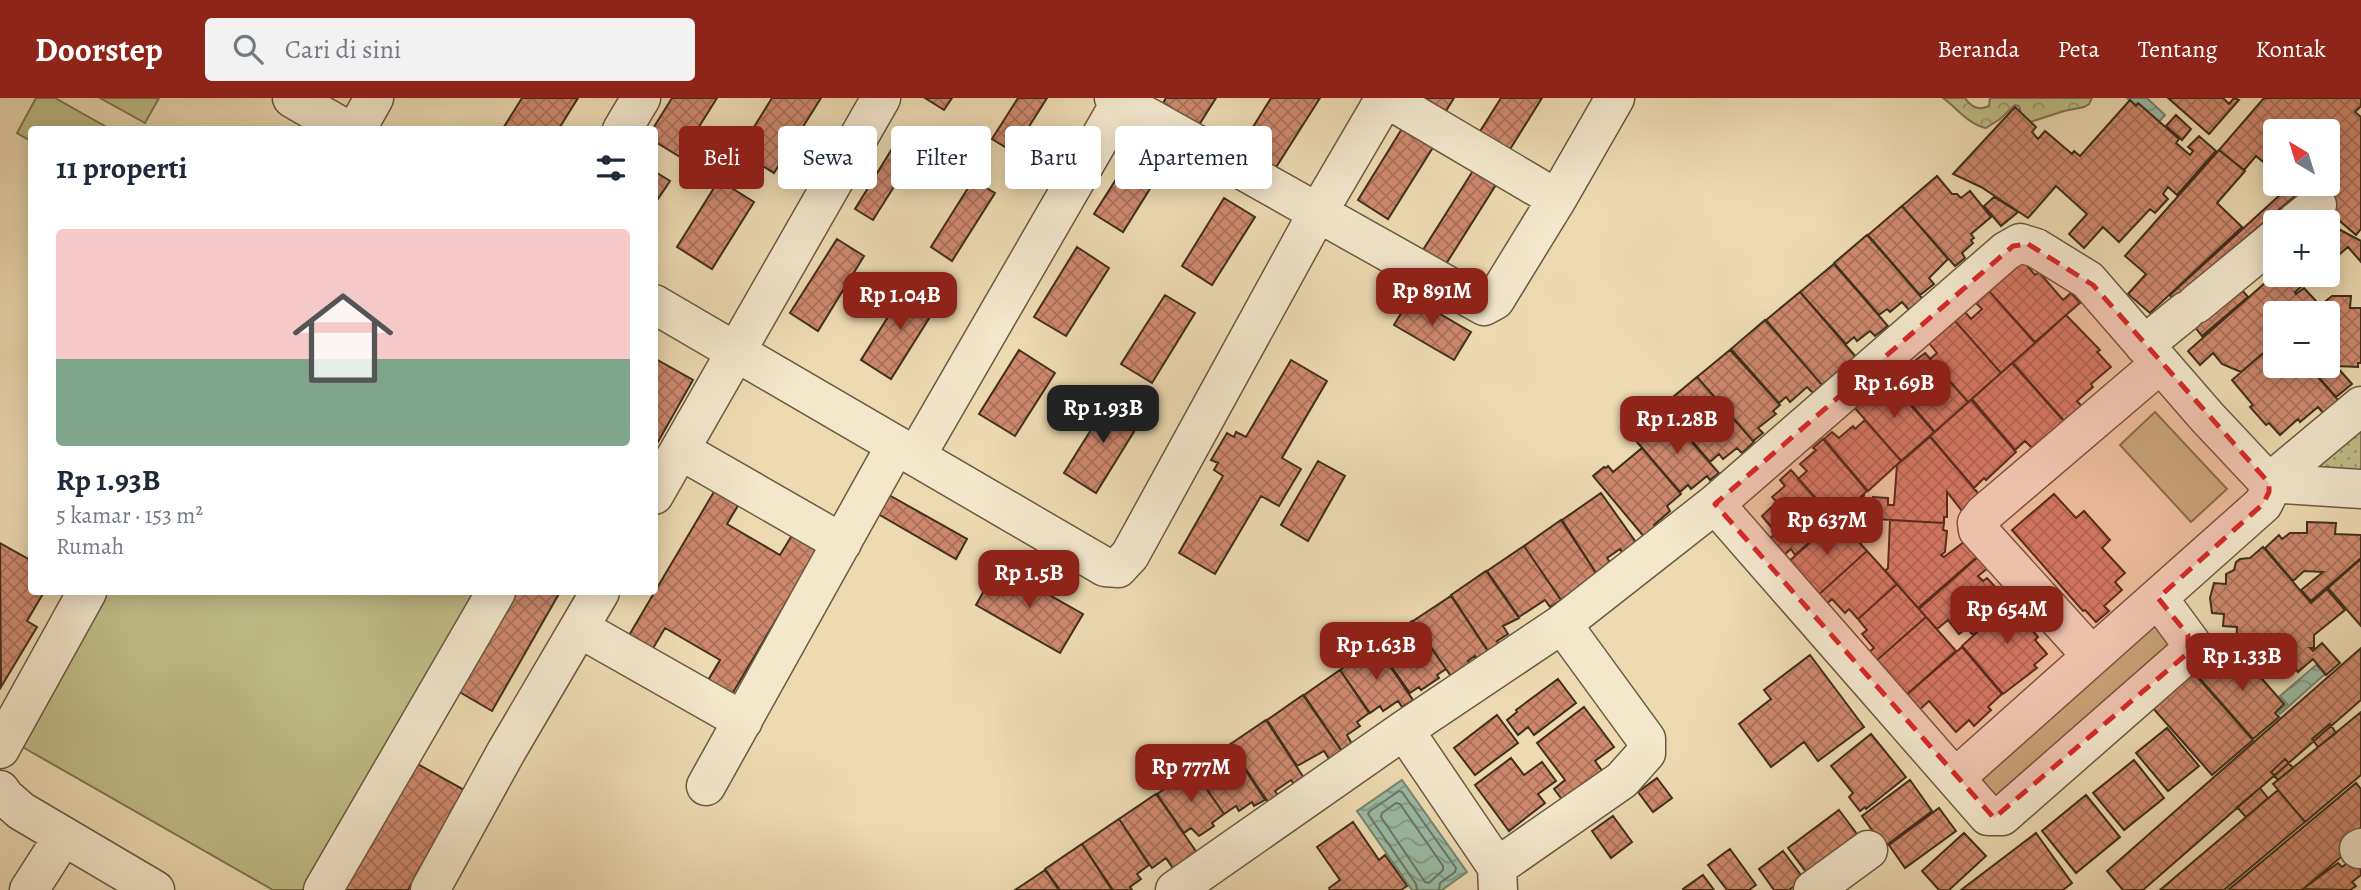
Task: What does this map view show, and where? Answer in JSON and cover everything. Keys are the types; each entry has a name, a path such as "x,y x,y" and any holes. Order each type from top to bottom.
{"street":[{"path":"292,98 340,126"},
{"path":"358,126 374,98"},
{"path":"624,126 640,98"},
{"path":"658,488 881,98"},
{"path":"658,306 1105,567 1118,568 1130,555 1317,214 1385,98 1557,199"},
{"path":"706,786 842,543 906,450 1119,99 1317,214 1484,306 1494,300 1557,199 1615,98"},
{"path":"1187,887 1404,730 1562,625 1715,504 2013,246 2020,243 2028,244 2088,280 2207,418 2269,482 2361,489"},
{"path":"2092,656 1978,530 1977,523 2152,354 2191,307 2263,249"},
{"path":"2269,482 2361,406"},
{"path":"680,450 842,543"},
{"path":"1955,778 2263,504 2269,492 2269,482"},
{"path":"1715,504 1988,816 2001,816 2188,653 2191,643 2188,635 2158,598"},
{"path":"0,749 85,595"},
{"path":"323,890 494,595"},
{"path":"430,890 506,752 598,595"},
{"path":"1404,730 1498,879 1622,780 1646,753 1646,739 1562,625"},
{"path":"579,628 743,721"},
{"path":"0,790 21,811 155,890"},
{"path":"0,820 122,890"},
{"path":"1814,890 1868,850"},
{"path":"29,890 54,851"}],"highlighted area":[{"path":"2028,244 2093,285 2269,483 2269,492 2263,504 2158,598 2188,635 2188,653 1994,818 1715,504 2013,246"}],"green space":[{"path":"36,98 55,98 105,126 28,126 28,139 17,133"},
{"path":"100,98 159,98 145,123"},
{"path":"1943,98 1965,98 1973,106 1982,108 1989,106 1990,98 2092,98 2084,107 2027,123 2022,118 2019,106 2015,105 1986,128 1969,120"},
{"path":"2155,412 2227,489 2191,522 2120,445"},
{"path":"2361,424 2361,474 2317,471 2313,465"},
{"path":"106,595 478,595 308,890 273,890 19,745"},
{"path":"2150,620 2176,640 1999,805 1976,775"}],"water":[{"path":"2127,98 2147,98 2165,115 2157,124"},
{"path":"2316,665 2325,674 2280,714 2278,712 2287,704 2280,696"},
{"path":"1402,780 1467,872 1442,890 1412,890 1357,811"}],"building":[{"path":"522,98 578,98 560,126 504,126"},
{"path":"672,98 717,98 699,126 679,126 679,156 658,143 658,126 654,126"},
{"path":"772,98 821,98 803,126 778,126 778,167 774,173 764,167 764,126 755,126"},
{"path":"925,98 952,98 944,110"},
{"path":"1018,98 1047,98 1029,126 1005,126 1005,147 992,139"},
{"path":"1166,98 1216,98 1199,125 1163,103"},
{"path":"1271,98 1320,98 1275,169 1272,167 1272,126 1254,126"},
{"path":"1424,98 1454,98 1446,111"},
{"path":"1501,98 1542,98 1509,151 1479,133"},
{"path":"2168,98 2223,98 2229,104 2234,98 2239,100 2209,134"},
{"path":"2361,98 2361,106 2355,112 2361,117 2361,229 2356,235 2340,221 2340,210 2327,210 2311,196 2340,196 2340,119 2263,119 2263,162 2256,156 2244,170 2219,150 2263,99"},
{"path":"2130,100 2136,106 2138,103 2179,139 2176,143 2190,155 2193,151 2188,147 2199,136 2216,151 2177,195 2168,187 2163,194 2168,199 2155,213 2150,209 2119,242 2103,227 2084,248 2069,234 2087,214 2056,186 2028,218 1981,187 1953,174 2015,107 2036,127 2032,132 2038,139 2045,131 2072,154 2074,151 2080,156"},
{"path":"2176,115 2191,129 2182,140 2166,126"},
{"path":"1406,122 1437,141 1388,219 1358,200"},
{"path":"891,150 892,189 873,220 855,209 867,189 877,189 877,173"},
{"path":"2219,150 2245,171 2217,203 2242,227 2150,313 2128,294 2146,274 2125,256"},
{"path":"1481,158 1504,172 1446,264 1423,250"},
{"path":"658,174 670,181 658,199"},
{"path":"1937,176 1952,194 1961,198 1970,191 1991,217 1971,234 1973,243 1962,253 1965,258 1955,266 1902,206"},
{"path":"1115,181 1115,189 1150,189 1123,232 1094,214"},
{"path":"713,189 733,189 754,202 712,269 677,247"},
{"path":"967,189 988,189 995,193 952,261 931,247"},
{"path":"2279,196 2302,196 2298,200 2294,197 2279,210 2263,210"},
{"path":"1994,197 2018,212 2001,226 1984,206"},
{"path":"1224,198 1255,217 1212,285 1182,266"},
{"path":"1902,206 1948,259 1929,278 1934,284 1920,295 1868,235"},
{"path":"2263,210 2263,223 2229,252 2235,282 2248,297 2202,336 2170,295"},
{"path":"2340,230 2361,241 2361,262 2348,247 2340,254"},
{"path":"1867,235 1923,299 1909,310 1902,302 1890,312 1887,309 1879,315 1834,263"},
{"path":"837,239 864,256 818,331 790,313"},
{"path":"1077,247 1109,268 1066,336 1034,317"},
{"path":"2023,261 2035,275 2039,272 2063,300 2071,293 2080,303 2035,342 1989,291"},
{"path":"1834,264 1888,326 1875,336 1870,331 1857,341 1854,337 1846,344 1800,292"},
{"path":"908,285 938,304 891,379 861,360"},
{"path":"2263,285 2263,287 2301,287 2296,294 2304,288 2316,301 2263,301 2263,353 2241,372 2222,364 2213,353 2200,365 2188,351"},
{"path":"1989,291 2035,343 2001,373 1955,321 1965,312 1971,319 1982,309 1976,303"},
{"path":"1800,292 1856,357 1822,385 1766,320"},
{"path":"1165,295 1195,313 1152,383 1121,364"},
{"path":"2332,296 2351,296 2350,308 2361,308 2361,363 2358,363 2358,367 2340,366 2340,301 2326,301"},
{"path":"1411,297 1471,332 1454,360 1394,325"},
{"path":"2066,315 2100,350 2097,352 2111,367 2091,384 2093,387 2077,401 2084,409 2067,424 2013,363"},
{"path":"1765,320 1822,385 1813,393 1807,387 1790,402 1786,397 1779,403 1731,349"},
{"path":"1955,321 2001,373 1968,402 1930,359 1937,353 1929,343"},
{"path":"1019,350 1055,373 1015,436 979,414"},
{"path":"1730,350 1780,405 1773,411 1776,414 1758,428 1763,433 1753,441 1697,377"},
{"path":"1925,353 1968,402 1935,432 1891,381 1901,373 1906,379 1918,368 1922,372 1924,370 1916,360"},
{"path":"2263,353 2263,378 2319,378 2339,401 2324,414 2318,407 2300,422 2298,419 2280,435 2269,423 2266,425 2250,407 2253,405 2232,380"},
{"path":"658,360 693,380 658,442"},
{"path":"1291,360 1327,381 1282,458 1301,469 1279,506 1261,496 1215,574 1179,553 1223,476 1214,470 1218,463 1211,460 1227,433 1234,437 1236,432 1246,437"},
{"path":"2012,363 2068,426 2037,453 2025,441 2015,450 1972,399"},
{"path":"2340,370 2352,384 2336,397 2319,378 2340,378"},
{"path":"1697,377 1754,442 1742,453 1737,448 1723,459 1719,454 1710,462 1662,406"},
{"path":"1887,378 1934,432 1901,461 1854,407 1867,395 1871,400 1881,390 1877,386"},
{"path":"1111,398 1143,417 1096,493 1064,473"},
{"path":"1971,400 2016,452 1974,488 1930,436"},
{"path":"1663,420 1669,428 1675,423 1719,473 1710,480 1707,476 1691,489 1688,485 1680,492 1637,442"},
{"path":"1865,420 1901,461 1868,491 1824,439 1832,432 1839,438"},
{"path":"1930,437 1984,500 1966,516 1947,492 1947,517 1944,517 1944,523 1839,517 1864,495 1862,503 1873,504 1873,497 1888,498 1888,505 1894,505 1897,465"},
{"path":"1823,439 1867,491 1835,520 1798,479 1807,471 1800,464 1816,450 1813,448"},
{"path":"1642,448 1681,494 1667,506 1670,511 1654,525 1657,530 1646,539 1593,476 1608,466 1613,472"},
{"path":"1318,461 1345,476 1308,541 1281,525"},
{"path":"1791,470 1835,520 1795,555 1791,549 1783,556 1769,539 1776,533 1762,516 1777,502 1772,497 1785,486 1780,480"},
{"path":"718,485 742,499 727,524 780,555 797,527 822,542 728,701 704,687 720,660 665,628 649,655 625,642 653,595 658,595 658,586"},
{"path":"1601,493 1640,548 1625,558 1620,549 1607,558 1613,566 1598,576 1562,520"},
{"path":"2054,494 2076,518 2084,511 2110,540 2102,548 2125,573 2115,582 2122,590 2104,606 2109,611 2096,622 2083,611 2012,530"},
{"path":"889,495 967,539 956,559 878,514"},
{"path":"1838,518 1867,551 1816,597 1787,563"},
{"path":"1561,520 1598,576 1561,600 1524,546"},
{"path":"1890,520 1944,523 1943,530 1947,531 1945,552 1941,555 1944,557 1965,541 1978,556 1918,608 1885,571 1888,568"},
{"path":"2307,522 2336,523 2335,534 2361,535 2361,558 2311,601 2301,590 2323,572 2304,571 2293,581 2265,548 2279,535 2282,539 2290,533 2307,533"},
{"path":"0,543 28,559 28,595 42,595 27,621 37,627 1,687"},
{"path":"1524,546 1561,600 1550,607 1545,600 1519,617 1487,571"},
{"path":"2263,547 2311,603 2327,589 2345,610 2314,635 2314,648 2310,648 2313,651 2322,643 2340,663 2326,675 2313,659 2298,672 2281,652 2282,646 2236,644 2237,627 2223,626 2224,614 2212,613 2210,598 2214,583 2226,584 2226,574 2234,570 2236,562 2250,558"},
{"path":"1867,551 1897,584 1858,619 1849,609 1845,613 1832,599 1824,606 1816,597"},
{"path":"1978,557 1988,568 1978,576 1983,581 1987,578 2000,592 1996,595 2005,607 1973,635 1967,628 1959,634 1948,620 1937,629 1919,609"},
{"path":"2361,559 2361,626 2328,588"},
{"path":"998,566 1083,614 1060,653 976,605"},
{"path":"1486,571 1519,618 1503,626 1508,634 1497,641 1501,647 1490,654 1451,595"},
{"path":"1897,584 1926,617 1876,661 1869,652 1874,648 1862,634 1867,630 1858,619"},
{"path":"2020,593 2035,610 2024,620 2047,654 2034,665 2037,668 2003,694 1962,646"},
{"path":"509,595 558,595 492,711 456,690"},
{"path":"1451,596 1489,653 1478,660 1475,656 1468,661 1472,666 1453,679 1413,621"},
{"path":"1926,617 1956,651 1906,695 1876,661"},
{"path":"1412,621 1446,669 1437,675 1439,678 1421,690 1419,687 1410,693 1376,645"},
{"path":"1376,646 1413,700 1402,707 1398,701 1383,711 1380,706 1370,713 1340,670"},
{"path":"1962,647 2002,694 1988,707 1991,710 1974,726 1969,720 1956,732 1929,701 1917,712 1904,697"},
{"path":"2361,648 2361,700 2143,890 2123,890 2107,871"},
{"path":"2231,650 2246,667 2249,664 2284,704 2275,713 2279,717 2253,739 2195,673 2212,658 2216,663"},
{"path":"1810,655 1864,727 1818,761 1804,742 1771,767 1739,724 1771,699 1764,690"},
{"path":"1340,670 1369,713 1357,722 1360,726 1347,735 1352,744 1342,751 1304,695"},
{"path":"2192,671 2253,740 2212,775 2152,707"},
{"path":"1558,679 1576,703 1534,735 1528,727 1518,735 1507,720 1516,710"},
{"path":"1303,695 1343,753 1331,762 1324,751 1297,766 1267,720"},
{"path":"1584,707 1614,747 1595,761 1606,776 1567,806 1554,789 1565,780 1537,743"},
{"path":"2361,712 2361,775 2305,822 2273,784"},
{"path":"1497,715 1518,743 1475,775 1454,748"},
{"path":"1266,720 1306,781 1297,788 1291,780 1275,791 1281,799 1271,806 1229,745"},
{"path":"2330,724 2336,733 2318,747 2312,739"},
{"path":"2167,728 2199,766 2168,791 2136,753"},
{"path":"1871,734 1906,777 1860,811 1849,797 1853,793 1831,766"},
{"path":"1229,745 1265,800 1254,806 1252,802 1239,811 1236,806 1224,814 1193,769"},
{"path":"1511,758 1524,775 1542,762 1556,781 1538,794 1545,803 1509,831 1475,785"},
{"path":"2285,759 2293,768 2278,780 2271,772"},
{"path":"2134,760 2164,798 2124,830 2093,793"},
{"path":"414,762 464,790 408,890 342,890"},
{"path":"1193,770 1224,814 1212,823 1214,826 1199,836 1191,828 1184,833 1157,794"},
{"path":"1657,778 1672,798 1653,812 1638,792"},
{"path":"1910,780 1932,811 1884,847 1862,816"},
{"path":"2356,783 2361,789 2361,840 2302,890 2228,890"},
{"path":"2260,788 2268,798 2246,817 2237,807"},
{"path":"2278,790 2305,822 2224,890 2160,890"},
{"path":"1156,794 1200,857 1176,873 1166,858 1152,868 1119,819"},
{"path":"2086,795 2120,837 2076,873 2042,831"},
{"path":"1939,808 1956,831 1905,868 1889,845"},
{"path":"1839,810 1863,842 1812,880 1788,848"},
{"path":"1613,816 1632,842 1611,858 1592,831"},
{"path":"1119,819 1149,865 1137,874 1141,879 1130,887 1132,890 1113,890 1082,844"},
{"path":"1353,822 1379,860 1385,855 1407,886 1401,890 1330,890 1329,888 1340,880 1317,847"},
{"path":"1964,833 1986,856 1949,890 1939,890 1922,871"},
{"path":"2036,833 2072,883 2063,890 1961,890"},
{"path":"1082,844 1112,890 1060,890 1045,869"},
{"path":"1730,849 1756,885 1749,890 1727,890 1708,865"},
{"path":"1783,851 1804,879 1789,890 1774,890 1759,869"},
{"path":"2359,854 2361,875 2352,882 2356,886 2350,890 2303,889 2338,863 2342,867"},
{"path":"1045,870 1059,890 1015,890"},
{"path":"1703,875 1714,890 1683,889"}]}
